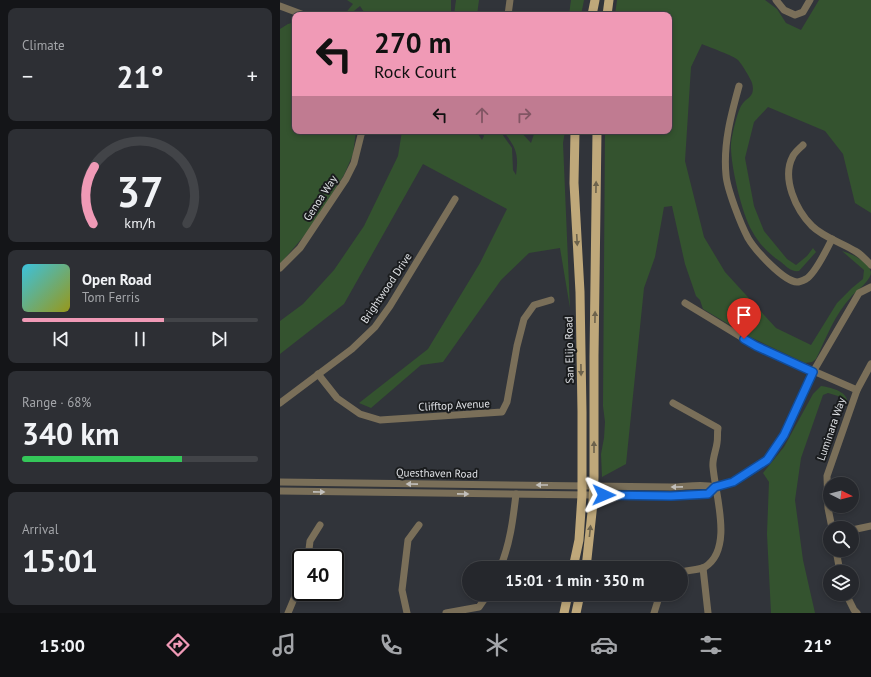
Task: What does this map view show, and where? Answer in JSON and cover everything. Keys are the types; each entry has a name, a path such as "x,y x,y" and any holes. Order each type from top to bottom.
{"main road":[{"path":"593,12 595,0"},
{"path":"608,12 610,0"},
{"name":"San Elijo Road","path":"574,561 578,540 582,490 580,292 574,183 575,134"},
{"path":"587,561 594,490 597,134"},
{"path":"564,613 567,601"},
{"path":"576,613 579,601"}],"street":[{"path":"508,12 510,0"},
{"path":"776,0 784,10 794,15 803,12 810,0"},
{"path":"280,6 296,12"},
{"path":"739,86 730,117 725,145 726,177 748,238 762,256 786,278 797,282 807,279 821,260 832,239"},
{"name":"Genoa Way","path":"280,268 300,248 346,179 354,163 361,134"},
{"path":"803,145 793,156 788,171 790,187 801,212 813,227 832,239 856,251 871,265"},
{"name":"Brightwood Drive","path":"280,403 352,349 375,327 390,306 455,199"},
{"name":"Questhaven Road","path":"280,482 594,490 693,496 708,494 715,487 733,482 767,460 784,435 813,372 859,293 871,286"},
{"name":"Clifftop Avenue","path":"318,374 337,398 360,414 380,420 502,412 508,402 517,346 524,319 534,305 551,300"},
{"path":"685,303 756,346 857,390"},
{"name":"Luminara Way","path":"831,521 828,508 827,476 857,390 871,364"},
{"path":"673,403 718,428 713,465 715,487 722,518 718,552 703,568 688,571"},
{"name":"Questhaven Road","path":"280,491 516,494 582,490"},
{"path":"503,561 507,553 510,539 516,494"},
{"path":"309,549 310,541 320,525"},
{"path":"407,613 402,590 408,540 419,525"},
{"path":"859,529 871,526"},
{"path":"703,568 708,613"},
{"path":"288,613 293,601"},
{"path":"446,613 480,607 484,601"},
{"path":"654,613 658,601"},
{"path":"850,601 857,613"}],"green space":[{"path":"347,0 451,0 451,12 364,12 360,6 353,12 346,12 353,4"},
{"path":"456,0 479,0 477,12 454,12"},
{"path":"571,0 584,0 582,12 569,12"},
{"path":"617,0 765,0 777,9 786,23 801,30 819,0 871,0 871,213 855,203 843,154 825,131 768,107 754,122 745,158 754,206 764,231 787,259 796,265 807,256 813,248 816,252 799,271 791,270 772,256 758,240 748,223 744,213 732,164 731,144 736,119 739,109 753,92 752,83 746,71 736,58 702,44 691,67 685,161 704,237 725,272 776,328 811,345 837,303 863,279 864,270 842,251 863,261 867,264 871,272 869,279 851,297 840,311 831,326 816,359 812,362 805,363 750,337 703,309 700,300 696,296 685,264 672,206 664,207 655,257 644,288 626,464 602,477 601,454 605,422 603,406 605,134 672,134 672,12 615,12"},
{"path":"292,23 292,134 356,134 353,154 344,175 310,229 280,264 280,29"},
{"path":"402,134 478,134 482,140 484,136 483,134 502,134 512,148 513,170 516,175 516,151 505,134 523,134 531,143 534,134 564,134 563,143 570,308 560,248 529,253 501,280 443,362 421,365 371,408 359,403 428,349 480,263 507,209 423,164 344,304 280,354 280,321 303,304 334,270 364,226 398,156"},
{"path":"821,386 842,393 847,400 847,404 839,400 838,396 828,393 823,395 801,458 795,500 803,560 815,613 771,613 767,534 769,482 763,473 784,447 813,394"}],"route":[{"path":"604,495 693,496 708,494 715,487 733,482 767,460 784,435 813,372 744,339"}]}
